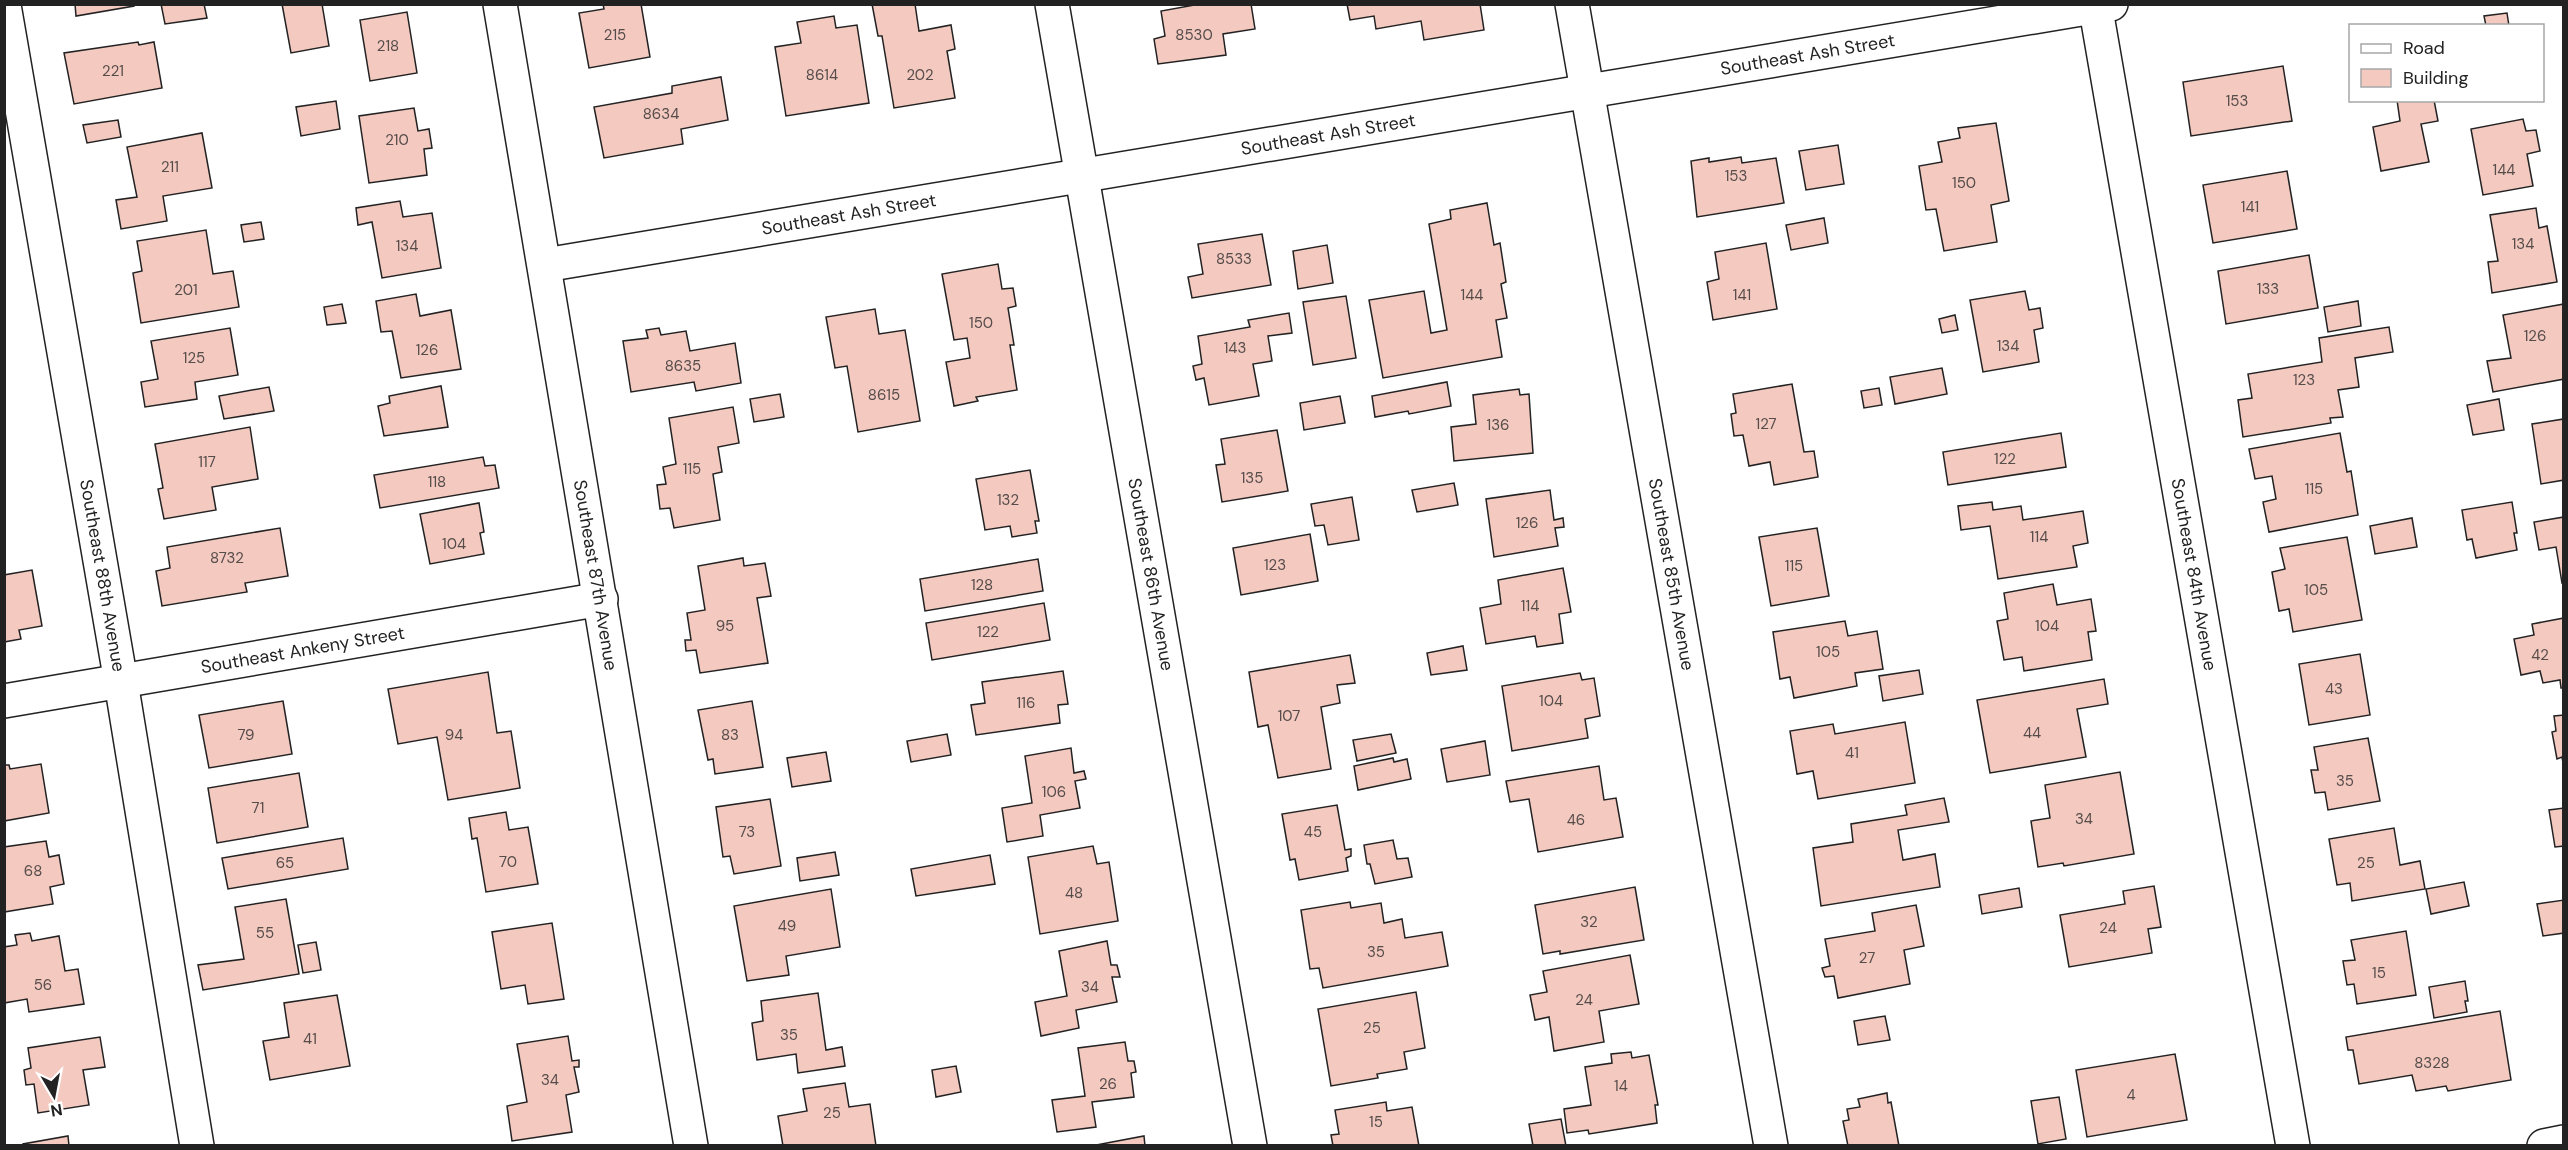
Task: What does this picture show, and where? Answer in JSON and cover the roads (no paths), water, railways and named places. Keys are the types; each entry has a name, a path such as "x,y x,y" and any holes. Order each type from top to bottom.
{"street":[{"name":"Southeast 87th Avenue","path":"501,4 691,1146"},
{"name":"Southeast 86th Avenue","path":"1052,4 1250,1146"},
{"name":"Southeast 85th Avenue","path":"1572,4 1771,1146"},
{"name":"Southeast 88th Avenue","path":"4,5 121,682 197,1146"},
{"name":"Southeast Ash Street","path":"545,265 2100,5"},
{"name":"Southeast 84th Avenue","path":"2100,5 2293,1146"},
{"name":"Southeast Ankeny Street","path":"4,701 601,599"},
{"path":"2544,1146 2564,1142"}]}
